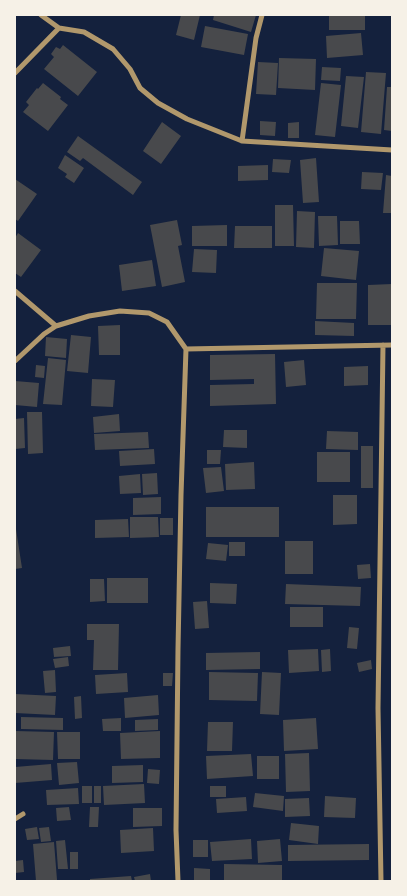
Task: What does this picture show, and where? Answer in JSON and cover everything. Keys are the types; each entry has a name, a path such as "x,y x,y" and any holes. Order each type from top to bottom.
{"street":[{"path":"41,15 59,28 84,32 113,48 130,69 140,88 158,103 187,119 242,141 392,150"},
{"path":"242,141 256,38 262,15"},
{"path":"15,72 59,28"},
{"path":"15,291 56,326"},
{"path":"15,361 44,334 56,326 88,316 120,311 149,312 167,322 186,350 178,639 176,830 178,881"},
{"path":"381,881 378,708 383,345"},
{"path":"186,350 392,345"},
{"path":"15,819 23,814"}],"building":[{"path":"181,15 200,15 194,40 176,35"},
{"path":"214,15 256,15 251,32 213,20"},
{"path":"329,15 365,15 365,30 329,30"},
{"path":"205,26 248,34 244,55 201,47"},
{"path":"361,33 363,55 327,58 326,36"},
{"path":"63,45 97,72 78,96 44,69 54,57 51,54 56,47 60,49"},
{"path":"279,58 316,59 315,90 278,88"},
{"path":"258,62 278,63 276,95 256,94"},
{"path":"322,67 341,68 340,81 321,80"},
{"path":"366,72 386,73 381,134 361,132"},
{"path":"346,76 364,77 358,128 341,126"},
{"path":"43,83 68,105 48,131 23,112 29,105 26,102"},
{"path":"321,83 341,85 335,137 315,135"},
{"path":"387,87 392,87 392,131 384,130"},
{"path":"260,121 276,122 275,136 260,135"},
{"path":"162,122 181,136 161,164 143,151"},
{"path":"299,122 299,138 288,138 288,123"},
{"path":"78,136 142,182 133,195 83,158 80,161 67,152"},
{"path":"65,155 84,168 74,183 65,177 67,174 58,168"},
{"path":"316,158 319,202 303,203 300,160"},
{"path":"273,159 291,160 289,173 272,172"},
{"path":"268,165 268,180 238,181 238,166"},
{"path":"362,172 383,173 381,190 361,189"},
{"path":"386,175 392,176 392,213 383,213"},
{"path":"15,179 37,194 18,221 15,219"},
{"path":"275,205 293,205 294,246 275,246"},
{"path":"297,211 315,212 314,248 296,247"},
{"path":"318,216 337,216 338,245 319,246"},
{"path":"177,220 182,245 178,246 185,282 162,287 150,225"},
{"path":"340,221 359,221 360,244 340,244"},
{"path":"227,225 227,246 192,246 192,226"},
{"path":"235,226 272,226 272,248 234,248"},
{"path":"18,233 41,250 21,277 15,273 15,238"},
{"path":"324,248 359,251 356,280 321,276"},
{"path":"194,249 217,250 216,273 192,272"},
{"path":"152,260 156,286 122,291 119,265"},
{"path":"317,283 357,283 356,319 316,319"},
{"path":"392,284 392,325 368,325 368,285"},
{"path":"315,321 354,323 354,336 315,335"},
{"path":"120,325 120,355 99,355 98,326"},
{"path":"71,335 91,337 88,373 67,371"},
{"path":"46,337 67,339 66,358 45,356"},
{"path":"275,354 276,404 210,406 210,385 254,384 254,379 210,380 210,355"},
{"path":"48,358 66,360 62,405 43,404"},
{"path":"304,360 306,385 286,387 284,362"},
{"path":"36,365 45,366 44,378 35,377"},
{"path":"368,366 368,385 344,386 344,367"},
{"path":"92,379 115,380 113,407 91,406"},
{"path":"15,381 39,383 37,407 15,405"},
{"path":"27,412 42,412 43,453 28,454"},
{"path":"119,414 120,431 94,433 93,417"},
{"path":"24,418 25,448 15,449 15,419"},
{"path":"224,430 247,430 247,448 223,447"},
{"path":"327,431 358,432 358,450 326,449"},
{"path":"148,432 149,448 95,450 94,434"},
{"path":"361,446 373,446 373,488 361,488"},
{"path":"154,449 155,464 120,466 119,451"},
{"path":"207,450 221,450 220,464 207,464"},
{"path":"317,452 350,452 350,482 317,482"},
{"path":"254,462 255,489 226,490 225,464"},
{"path":"221,467 224,491 206,493 203,468"},
{"path":"157,473 158,494 143,495 142,474"},
{"path":"140,474 141,493 120,494 119,476"},
{"path":"333,495 357,495 357,524 333,525"},
{"path":"161,497 161,514 133,515 133,498"},
{"path":"206,507 279,507 279,537 206,537"},
{"path":"130,517 158,517 159,537 130,538"},
{"path":"160,518 173,518 173,535 160,535"},
{"path":"128,519 129,537 95,538 95,520"},
{"path":"15,530 22,568 15,569"},
{"path":"285,541 313,541 313,574 285,574"},
{"path":"229,542 245,542 245,556 229,556"},
{"path":"208,543 228,545 226,561 206,559"},
{"path":"370,564 371,578 358,579 357,565"},
{"path":"107,578 148,578 148,603 107,603"},
{"path":"90,579 104,579 105,601 90,602"},
{"path":"210,583 237,584 236,604 210,603"},
{"path":"286,584 361,587 360,606 285,604"},
{"path":"207,601 209,628 195,629 193,602"},
{"path":"290,607 323,607 323,627 290,627"},
{"path":"87,624 119,624 118,670 93,670 94,640 87,640"},
{"path":"349,627 359,628 357,649 347,648"},
{"path":"70,646 71,656 54,657 53,648"},
{"path":"318,649 319,671 289,673 288,650"},
{"path":"330,649 331,671 322,672 321,650"},
{"path":"260,652 260,669 206,670 206,653"},
{"path":"68,657 69,666 55,668 53,659"},
{"path":"371,660 372,669 359,672 357,663"},
{"path":"55,670 56,692 45,693 43,671"},
{"path":"209,672 258,673 257,701 209,700"},
{"path":"262,672 281,673 279,715 260,714"},
{"path":"127,673 128,692 96,694 95,675"},
{"path":"163,673 173,673 172,686 163,686"},
{"path":"15,694 56,696 55,715 15,713"},
{"path":"158,695 159,715 125,718 124,698"},
{"path":"81,696 82,718 75,719 74,697"},
{"path":"21,717 63,718 63,730 21,729"},
{"path":"121,718 121,731 103,731 102,719"},
{"path":"316,718 318,749 284,751 283,720"},
{"path":"158,719 158,730 135,731 135,720"},
{"path":"208,722 233,722 232,751 207,751"},
{"path":"15,731 54,732 53,760 15,759"},
{"path":"160,731 160,758 121,759 120,733"},
{"path":"57,732 80,732 80,759 58,759"},
{"path":"309,753 310,791 286,792 285,754"},
{"path":"251,754 253,776 207,779 206,756"},
{"path":"257,756 279,756 279,779 257,779"},
{"path":"77,762 79,783 59,785 57,763"},
{"path":"51,764 52,780 15,783 15,767"},
{"path":"143,765 143,782 112,783 112,766"},
{"path":"148,769 160,770 159,784 147,783"},
{"path":"144,784 145,803 104,805 103,786"},
{"path":"82,786 92,786 92,803 82,803"},
{"path":"94,786 101,786 101,803 94,803"},
{"path":"210,786 226,786 226,797 210,797"},
{"path":"78,788 79,804 47,805 46,790"},
{"path":"255,793 284,796 283,811 253,807"},
{"path":"325,796 356,798 355,818 324,817"},
{"path":"246,797 247,811 217,813 216,799"},
{"path":"309,798 310,816 285,817 285,799"},
{"path":"69,807 71,820 57,821 56,808"},
{"path":"90,807 99,807 98,827 89,827"},
{"path":"133,808 162,808 162,826 133,827"},
{"path":"291,823 319,826 318,844 289,840"},
{"path":"37,827 39,839 27,840 25,829"},
{"path":"49,827 51,841 41,842 39,828"},
{"path":"153,828 154,851 121,853 120,830"},
{"path":"251,839 252,859 212,861 210,842"},
{"path":"280,839 282,861 258,863 257,841"},
{"path":"65,840 68,869 58,869 56,841"},
{"path":"193,840 208,840 208,857 193,857"},
{"path":"54,842 57,880 36,881 33,844"},
{"path":"369,844 369,860 288,861 288,845"},
{"path":"70,852 78,852 78,869 70,869"},
{"path":"23,860 24,872 15,873 15,861"},
{"path":"224,864 282,865 282,881 224,881"},
{"path":"194,868 210,869 210,881 194,881"},
{"path":"150,874 151,881 135,881 134,877"},
{"path":"131,876 132,881 90,881 90,879"}]}
